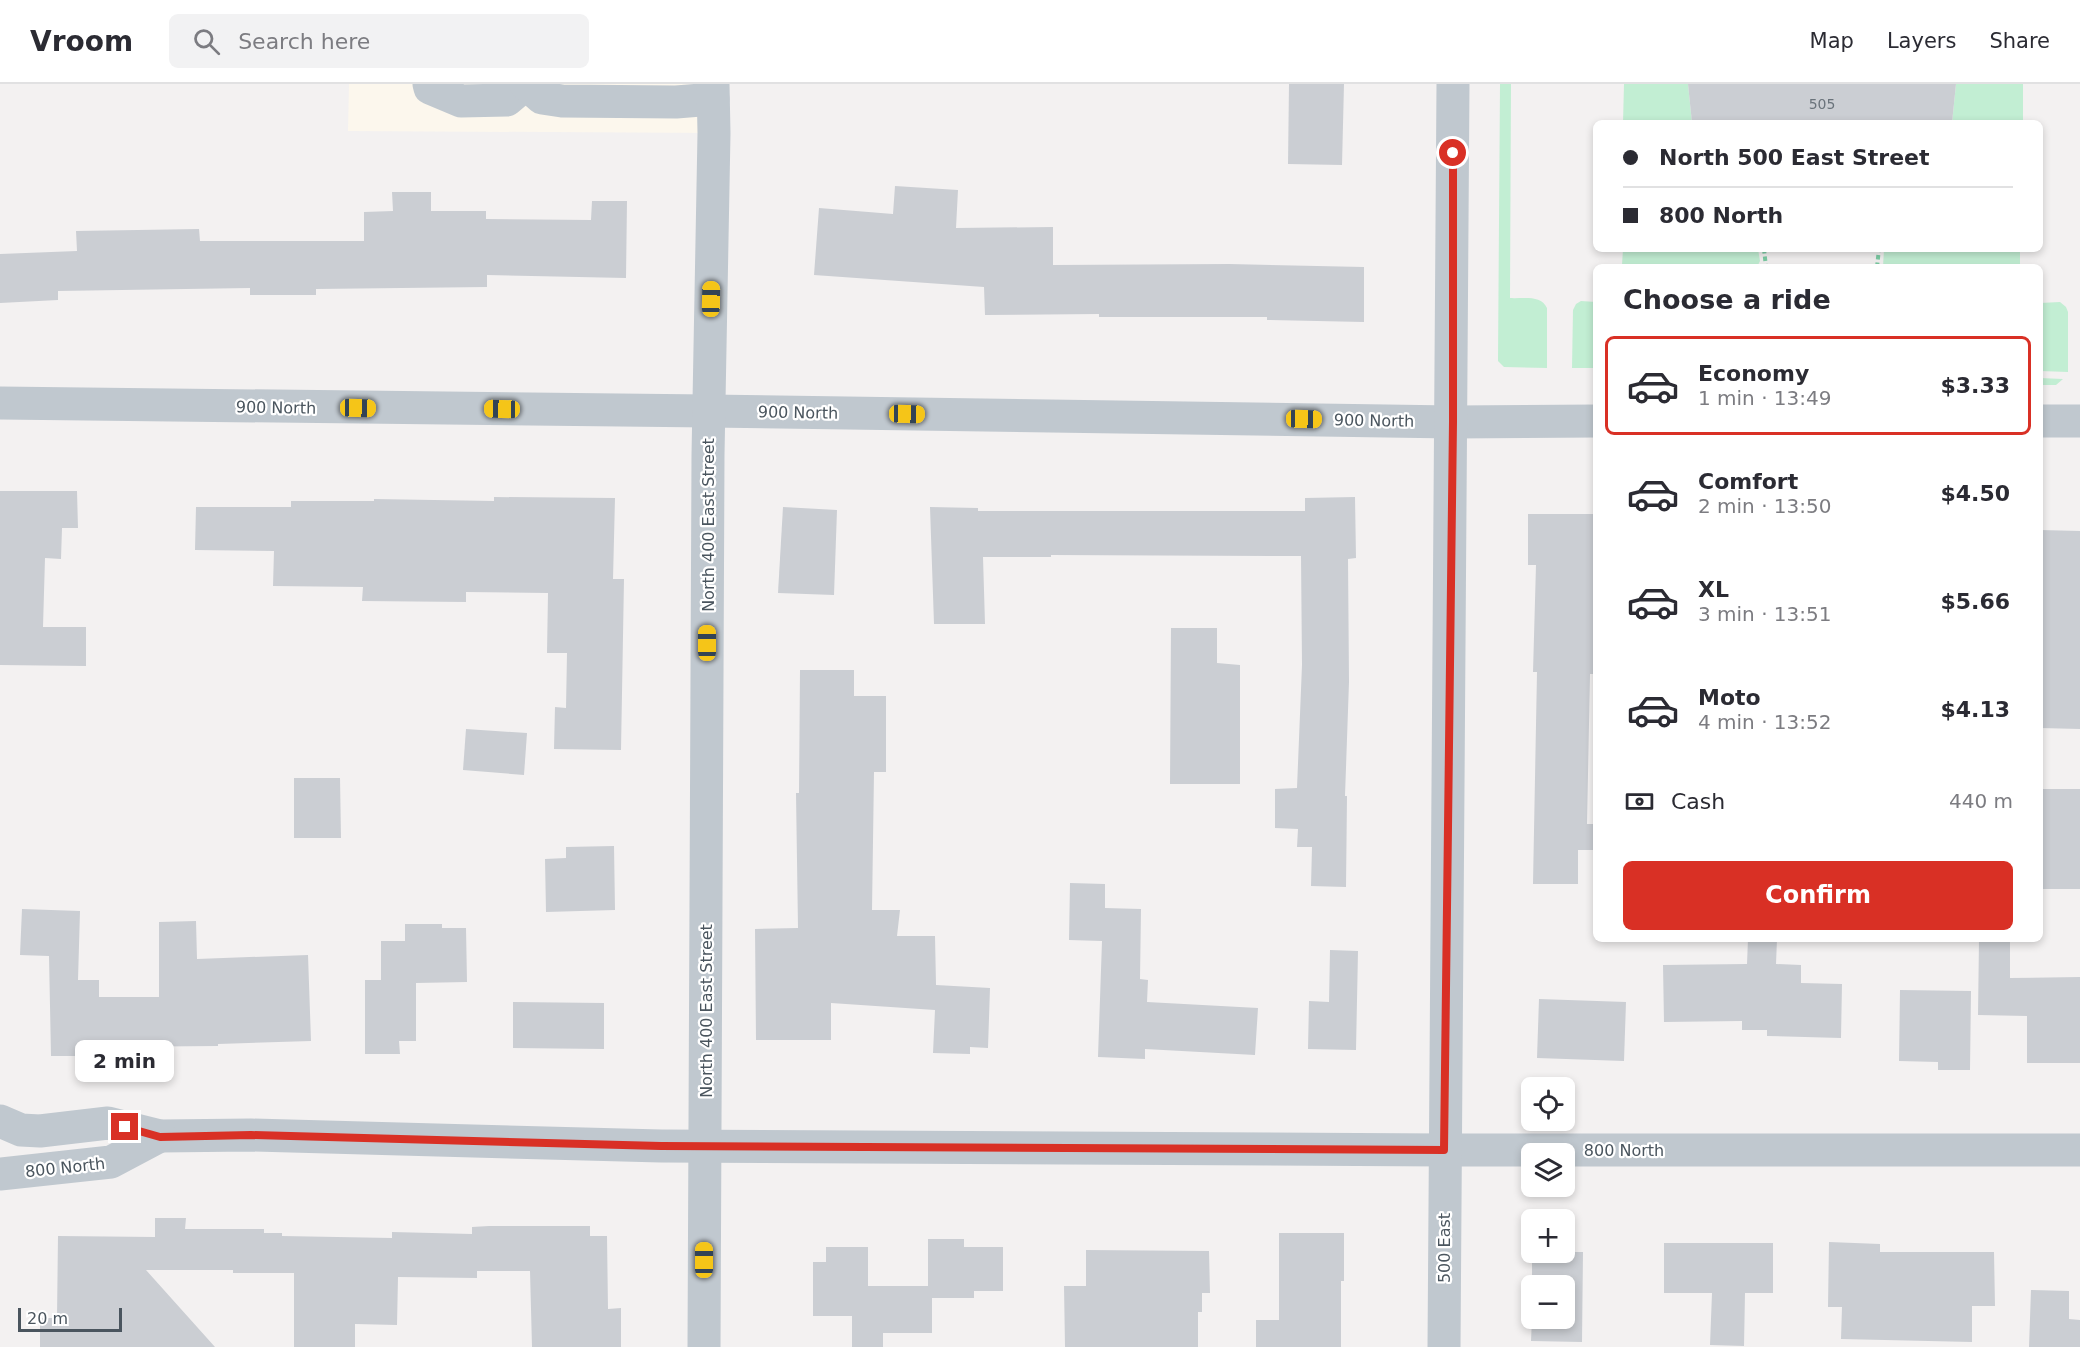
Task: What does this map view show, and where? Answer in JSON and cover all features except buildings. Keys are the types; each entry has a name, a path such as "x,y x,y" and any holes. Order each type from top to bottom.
{"street":[{"path":"429,84 430,88 461,101 507,100 526,84 542,98 562,101 613,93 676,102 713,92"},
{"name":"500 East","path":"1444,1347 1444,1150 1453,422 1453,84"},
{"name":"North 400 East Street","path":"704,1347 713,92"},
{"name":"900 North","path":"0,404 1453,422 1593,421"},
{"path":"2043,421 2080,421"},
{"name":"800 North","path":"0,1121 21,1130 40,1131 108,1123 160,1137 251,1135 705,1146 1444,1150 2080,1150"},
{"name":"800 North","path":"0,1174 111,1162 160,1137"}],"shaded area":[{"path":"349,84 713,84 714,133 348,131"}],"green space":[{"path":"1500,84 1511,84 1510,298 1536,299 1547,308 1547,368 1504,367 1498,361"},
{"path":"1624,84 1688,84 1692,120 1623,120"},
{"path":"1956,84 2023,84 2023,120 1952,120"},
{"path":"1623,252 1758,252 1760,261 1758,264 1622,264"},
{"path":"1884,252 2020,252 2020,264 1883,264"},
{"path":"1581,301 1593,302 1593,368 1572,368 1573,310"},
{"path":"2060,302 2068,312 2068,372 2043,371 2043,303"},
{"path":"2043,378 2063,379 2056,385 2043,385"}],"route":[{"path":"125,1127 160,1137 251,1135 661,1146 1444,1150 1453,422 1453,153"}]}
